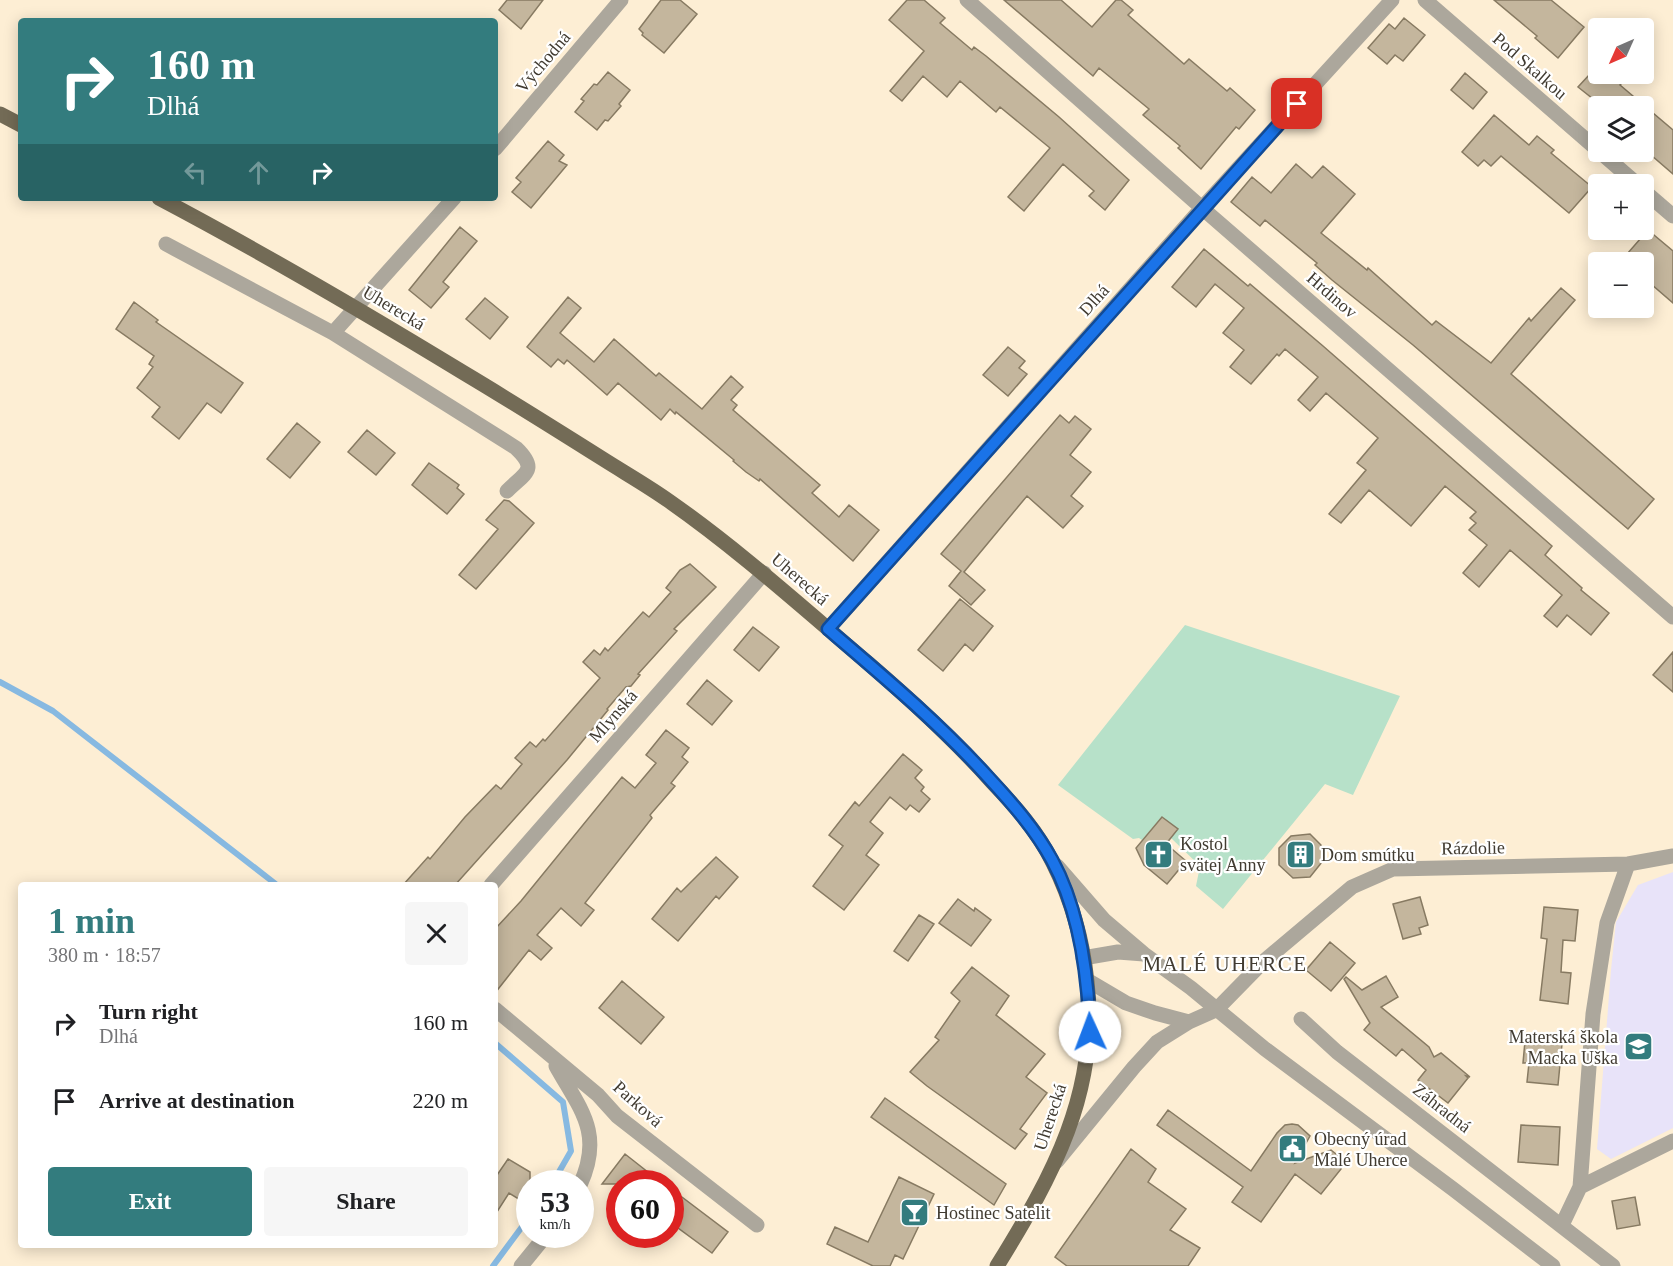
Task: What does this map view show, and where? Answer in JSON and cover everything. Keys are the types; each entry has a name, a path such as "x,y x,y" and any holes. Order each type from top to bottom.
{"main road":[{"path":"0,114 18,123"},
{"name":"Uherecká","path":"165,201 356,307 518,405 658,494 764,573 900,690 970,757 1029,824 1053,861 1074,918 1087,980 1090,1032 1070,1129 1057,1161 1030,1212 997,1266"}],"street":[{"name":"Východná","path":"498,145 621,0"},
{"name":"Hrdinov","path":"968,0 1202,208 1673,617"},
{"name":"Dlhá","path":"828,629 1202,208 1392,0"},
{"name":"Pod Skalkou","path":"1425,0 1625,174"},
{"path":"1654,200 1673,216"},
{"path":"333,333 451,201"},
{"path":"166,244 333,333 516,448 526,458 529,464 528,470 507,491"},
{"name":"Mlynská","path":"494,882 764,573"},
{"name":"Rázdolie","path":"1216,1010 1263,962 1352,887 1393,869 1628,864 1673,856"},
{"path":"1053,861 1104,920 1144,954 1191,987 1216,1010 1553,1266"},
{"path":"1562,1225 1580,1187 1595,1002 1607,923 1628,864"},
{"path":"1083,958 1118,952 1144,954"},
{"path":"1087,980 1126,1003 1189,1022"},
{"path":"1057,1161 1157,1042 1189,1022 1216,1010"},
{"name":"Parková","path":"498,1012 598,1095 617,1116 757,1225"},
{"name":"Záhradná","path":"1301,1019 1337,1052 1613,1266"},
{"path":"551,1058 589,1125 590,1152 587,1170"},
{"path":"1580,1187 1673,1141"},
{"path":"521,1266 536,1248"}],"shaded area":[{"name":"Materská škola Macka Uška","path":"1673,872 1673,1128 1611,1159 1597,1149 1616,922 1638,885"}],"green space":[{"path":"1185,625 1400,696 1353,795 1325,784 1223,909 1196,886 1200,866 1171,838 1160,819 1142,840 1133,839 1058,785"}],"building":[{"path":"507,0 543,0 521,29 499,10"},
{"path":"661,0 680,0 697,14 664,53 642,35 639,29"},
{"path":"907,0 924,0 945,18 940,23 972,50 974,47 986,56 1129,180 1105,210 1089,196 1094,191 1063,164 1024,211 1008,197 1050,148 1000,107 996,112 960,81 947,97 923,76 902,101 890,91 924,51 889,20"},
{"path":"1004,0 1061,0 1092,27 1116,0 1121,0 1133,10 1128,15 1184,64 1189,59 1227,91 1230,88 1255,110 1239,129 1236,127 1201,169 1178,148 1180,146 1143,115 1149,109 1099,68 1093,76"},
{"path":"1494,0 1551,0 1584,27 1558,58 1535,38 1537,36"},
{"path":"1404,18 1425,35 1403,61 1395,55 1387,64 1368,48 1389,24 1395,29"},
{"path":"608,72 630,90 619,104 621,106 597,130 575,112 584,101 581,99"},
{"path":"1465,73 1487,92 1473,109 1451,90"},
{"path":"1588,76 1588,84 1621,84 1633,96 1589,96 1578,87"},
{"path":"1654,114 1673,130 1673,174 1654,158"},
{"path":"1494,115 1529,145 1537,136 1554,150 1551,153 1588,184 1588,192 1569,213 1501,156 1491,166 1484,160 1478,166 1462,152"},
{"path":"548,141 564,155 559,161 567,165 531,208 512,192 521,182 516,178"},
{"path":"1296,164 1312,178 1323,166 1355,194 1321,233 1367,270 1368,268 1432,325 1436,321 1491,363 1529,318 1531,321 1561,288 1575,300 1511,374 1654,499 1628,529 1413,345 1332,280 1315,265 1317,263 1265,220 1260,226 1231,202 1252,177 1271,193"},
{"path":"460,227 477,241 443,282 449,287 431,308 409,290"},
{"path":"1654,235 1673,251 1673,303 1654,287 1654,252 1629,252 1639,240 1654,240"},
{"path":"1204,249 1248,286 1250,284 1323,346 1552,546 1545,555 1609,613 1591,635 1567,615 1557,627 1544,616 1562,595 1510,550 1479,587 1463,573 1487,545 1469,530 1476,523 1470,518 1476,512 1445,486 1411,526 1369,490 1341,523 1329,514 1366,470 1357,463 1378,438 1326,393 1310,411 1298,400 1318,377 1285,349 1279,356 1277,354 1251,384 1230,367 1244,350 1223,333 1244,308 1215,284 1196,307 1172,287"},
{"path":"568,297 581,308 560,333 594,362 614,339 656,376 659,373 702,409 731,376 743,387 731,400 737,405 733,410 820,485 812,493 839,517 849,505 879,530 853,561 760,479 759,481 746,472 676,412 675,414 670,409 661,420 618,383 607,395 567,360 564,364 558,359 551,367 527,347"},
{"path":"485,298 508,317 490,339 466,319"},
{"path":"134,302 158,320 156,322 243,383 221,413 207,403 179,439 152,417 160,407 137,388 153,367 149,364 154,356 116,329"},
{"path":"1008,347 1025,361 1019,368 1027,374 1008,396 983,375"},
{"path":"1060,415 1069,423 1075,416 1091,429 1070,455 1091,472 1071,496 1083,506 1063,528 1027,496 964,572 985,590 971,605 949,586 961,571 941,554"},
{"path":"297,423 320,442 290,478 267,459"},
{"path":"367,430 395,453 376,475 348,452"},
{"path":"429,463 459,485 457,488 464,494 447,514 412,485"},
{"path":"504,500 509,501 534,523 476,589 459,575 498,529 486,520"},
{"path":"690,564 716,587 674,629 677,631 638,674 640,675 631,686 626,687 607,709 567,760 458,882 406,882 428,857 430,859 465,817 496,785 501,789 522,764 515,758 530,742 536,747 543,739 545,741 600,678 583,662 594,650 600,655 605,648 608,651 643,612 649,617 671,592 666,588 680,570"},
{"path":"960,599 993,626 973,651 965,644 943,671 918,650"},
{"path":"753,627 779,647 759,671 734,650"},
{"path":"1673,652 1673,692 1653,675"},
{"path":"707,680 732,701 712,725 687,704"},
{"path":"666,730 689,748 682,757 688,762 671,783 675,786 650,815 652,818 585,903 594,910 581,926 561,908 537,935 552,948 541,960 529,950 498,989 498,926 521,901 622,777 635,788 656,763 646,755"},
{"path":"903,754 922,770 915,778 924,787 921,791 930,799 919,812 910,805 906,810 890,797 870,822 883,833 866,855 879,865 844,910 813,886 843,846 829,835 855,802 859,806"},
{"name":"Kostol svätej Anny","path":"1162,817 1178,829 1166,844 1186,861 1167,884 1144,865 1136,848"},
{"name":"Dom smútku","path":"1310,834 1321,845 1322,862 1310,877 1293,878 1279,865 1279,848 1291,836"},
{"path":"716,857 738,877 719,899 716,896 678,941 652,919 677,888 681,892"},
{"path":"1420,897 1428,925 1419,928 1421,934 1403,939 1393,904"},
{"path":"958,899 991,920 971,946 939,923"},
{"path":"1544,907 1578,910 1575,941 1563,940 1561,972 1571,973 1568,1004 1540,1000 1547,939 1541,938"},
{"path":"919,915 934,924 908,961 894,951"},
{"path":"1330,942 1355,963 1331,991 1306,970"},
{"path":"972,967 1009,996 996,1015 1045,1054 1026,1077 1047,1093 1020,1129 1027,1134 1015,1149 910,1072 939,1040 935,1037 960,1001 951,993"},
{"path":"1386,976 1398,997 1381,1007 1429,1047 1434,1057 1441,1053 1470,1077 1466,1076 1468,1078 1448,1103 1418,1080 1426,1070 1402,1049 1396,1056 1364,1030 1370,1023 1344,979 1346,977 1362,990"},
{"path":"622,981 664,1017 641,1044 599,1008"},
{"path":"1525,1041 1562,1044 1558,1085 1527,1082 1529,1063 1523,1063"},
{"path":"885,1098 1006,1184 994,1205 871,1117"},
{"path":"1168,1110 1251,1171 1277,1133 1285,1125 1292,1124 1298,1125 1310,1136 1295,1163 1331,1150 1341,1158 1341,1169 1321,1194 1295,1174 1261,1222 1232,1202 1243,1187 1157,1125"},
{"path":"1521,1125 1560,1127 1558,1165 1518,1162"},
{"path":"1131,1149 1156,1169 1148,1182 1186,1209 1170,1230 1200,1248 1188,1266 1067,1266 1055,1257"},
{"path":"625,1154 645,1170 613,1170"},
{"path":"508,1159 527,1170 516,1170 516,1197 509,1193 498,1210 498,1174"},
{"path":"899,1177 934,1194 903,1259 895,1255 890,1266 873,1266 827,1244 835,1227 868,1242"},
{"path":"1635,1197 1640,1225 1617,1229 1612,1201"},
{"path":"684,1199 728,1232 712,1253 684,1232"}],"waterway":[{"path":"0,682 53,711 273,882"},
{"path":"498,1046 563,1102 571,1151 560,1170"},
{"path":"493,1266 516,1235"}],"place":[{"name":"Kostol svätej Anny","path":"1159,854"},
{"name":"Dom smútku","path":"1300,855"},
{"name":"Materská škola Macka Uška","path":"1639,1047"},
{"name":"Obecný úrad Malé Uherce","path":"1293,1149"},
{"name":"Hostinec Satelit","path":"915,1213"}],"district":[{"name":"MALÉ UHERCE","path":"1225,964"}],"route":[{"path":"1090,1032 1087,980 1074,918 1053,861 1029,824 970,757 900,690 828,629 1297,104"}]}
